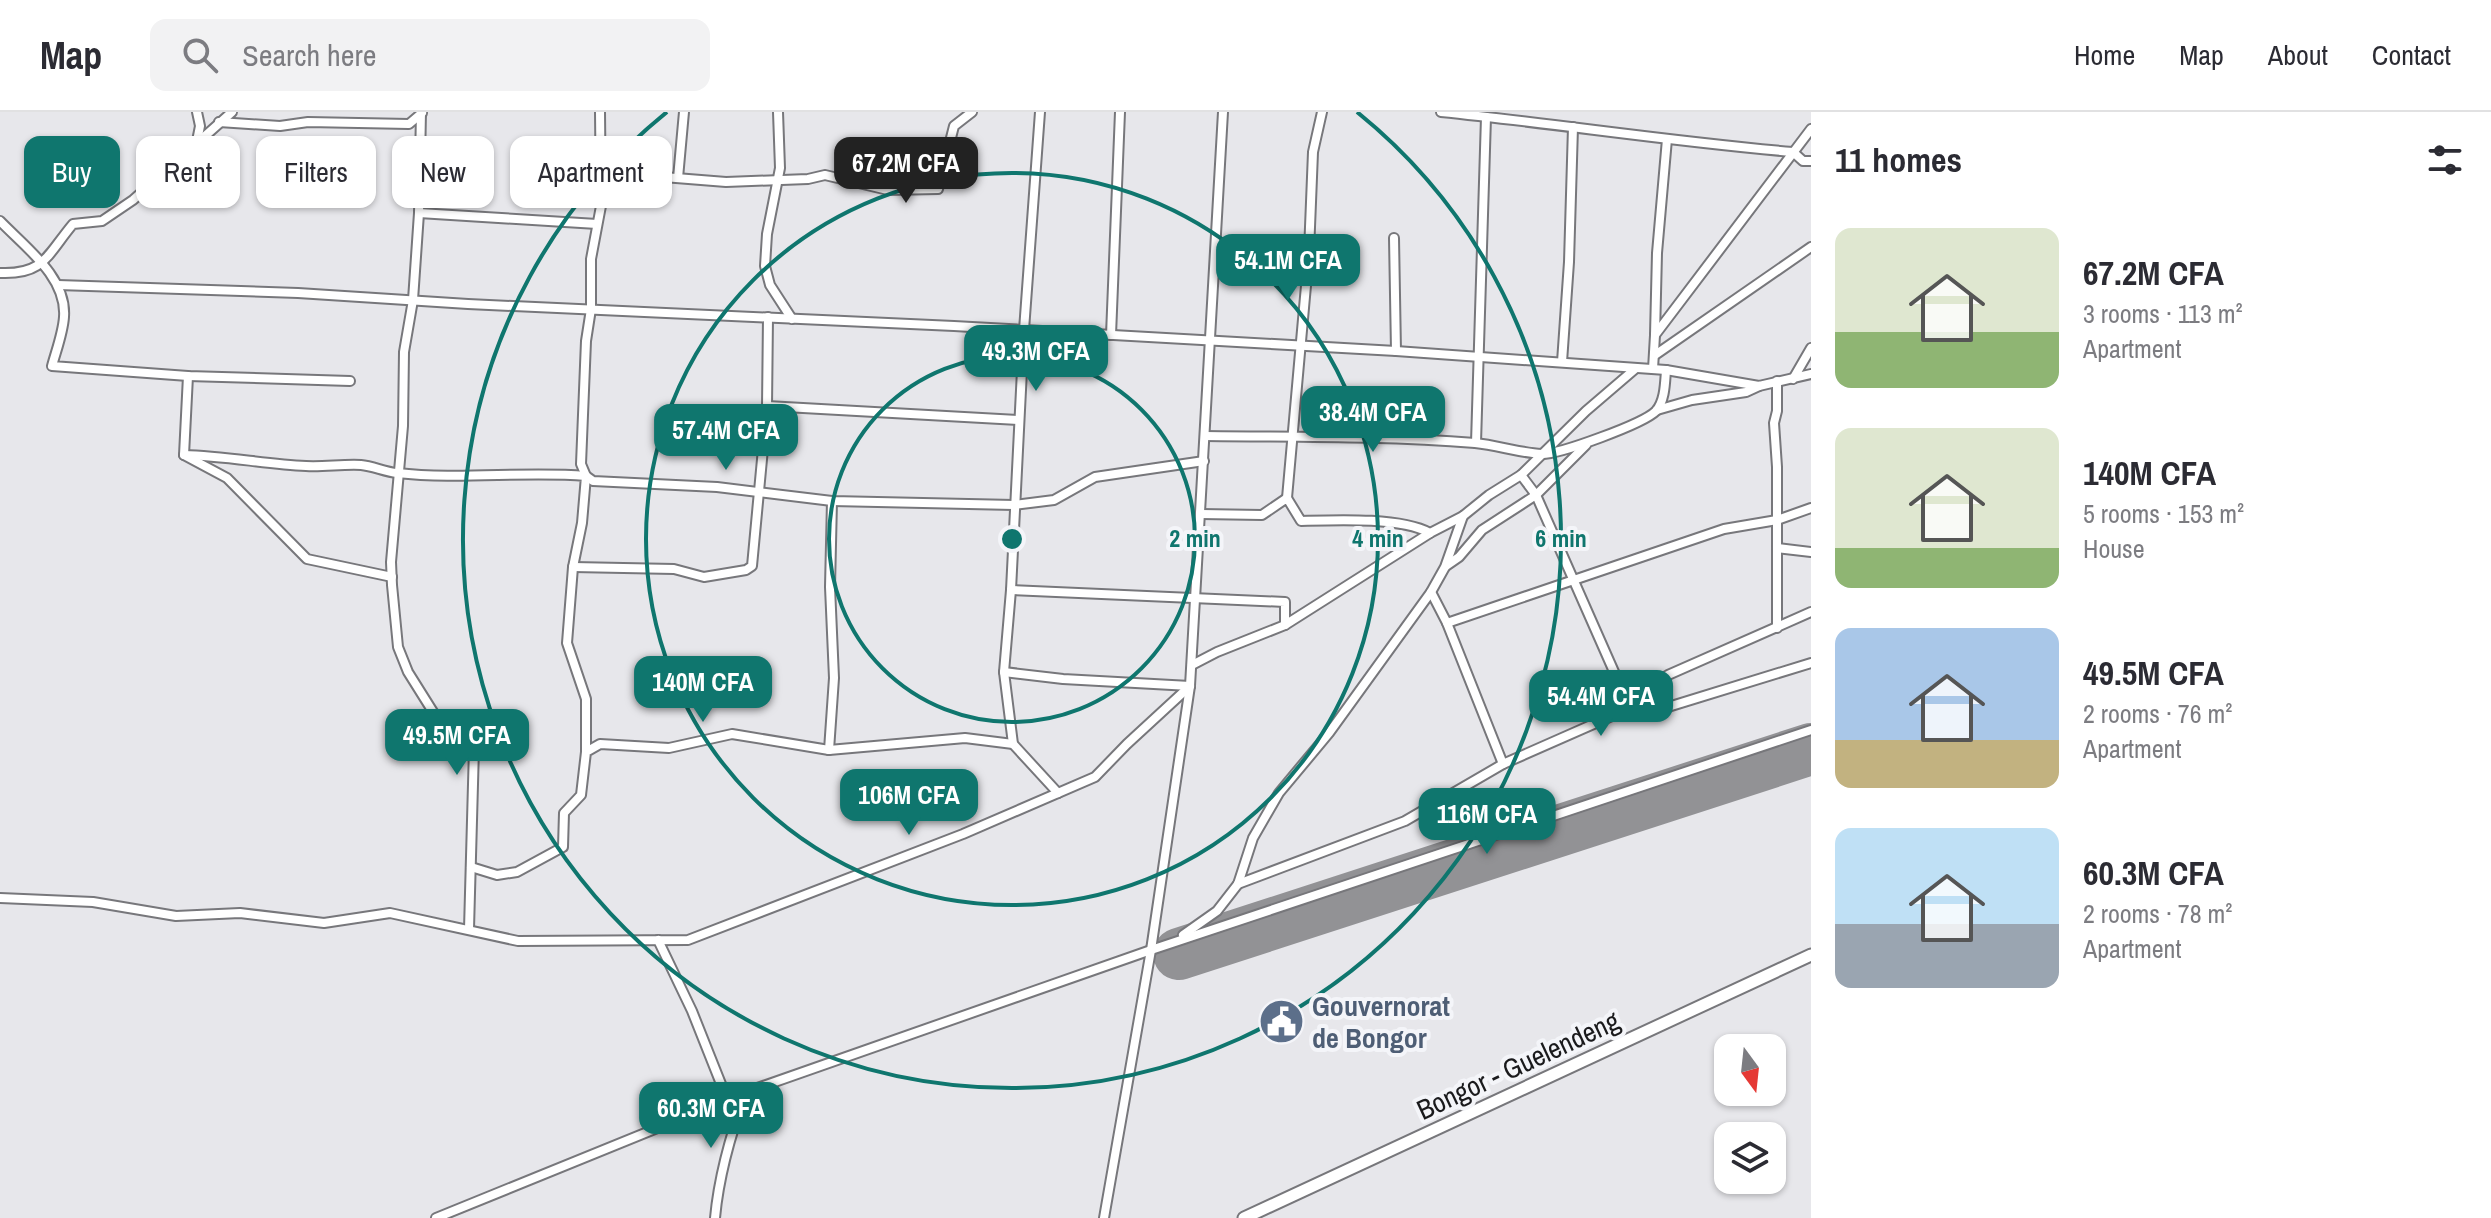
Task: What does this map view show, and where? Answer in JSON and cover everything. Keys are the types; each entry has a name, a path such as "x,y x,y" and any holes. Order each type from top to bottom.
{"highway":[{"name":"Bongor - Guelendeng","path":"1244,1218 1811,955"}],"street":[{"path":"197,112 200,126 198,136"},
{"path":"203,136 232,112"},
{"path":"600,112 600,136"},
{"path":"678,178 684,112"},
{"path":"778,112 780,168 767,234 765,266 770,285 792,319"},
{"path":"672,178 726,182 777,181 825,175 888,190 938,189 954,126 972,112"},
{"path":"1040,112 1004,672 1013,744 1058,793"},
{"path":"1111,335 1120,112"},
{"path":"1104,1218 1151,950 1190,686 1223,112"},
{"path":"1322,112 1313,152 1309,252 1287,498 1301,521 1357,520 1420,527 1430,533"},
{"path":"1441,112 1793,152 1803,161 1811,161"},
{"path":"219,122 280,126 308,122 409,124 421,113"},
{"path":"421,113 419,213 413,300 404,352 403,426 392,577 398,647 408,672 450,739 474,748 469,929"},
{"path":"1476,443 1480,356 1480,115"},
{"path":"1562,362 1569,273 1573,127"},
{"path":"1655,335 1811,129"},
{"path":"1653,369 1657,253 1667,139"},
{"path":"0,273 22,274 42,264 73,224 102,221 136,197"},
{"path":"471,867 497,875 517,872 563,847 564,813 581,795 586,752 586,699 567,643 573,567 582,523 586,476 581,464 586,341 591,309 591,259 601,208"},
{"path":"419,213 597,224"},
{"path":"0,221 58,285 64,303 64,319 52,366 188,376 350,381"},
{"path":"1394,238 1396,351"},
{"path":"1655,355 1811,247"},
{"path":"58,285 153,286 1300,345 1666,370 1759,386"},
{"path":"573,567 674,569 704,577 746,570 752,566 767,406 768,317"},
{"path":"1793,379 1811,348"},
{"path":"1192,665 1285,625 1430,533 1463,516 1521,475 1586,411 1635,369"},
{"path":"1657,410 1666,370"},
{"path":"1205,436 1476,443 1543,454 1589,442 1641,421 1657,410 1706,397 1746,392 1811,374"},
{"path":"184,455 188,376"},
{"path":"1777,381 1774,423 1777,628"},
{"path":"767,406 1019,420"},
{"path":"1445,567 1459,557 1482,530 1536,495 1589,442"},
{"path":"184,455 308,466 363,465 398,473 494,477 541,473 586,476 593,481 757,491 832,501 1014,505 1054,500 1095,477 1204,461"},
{"path":"184,455 227,478 307,559 392,577"},
{"path":"1521,475 1536,495 1630,708 1641,713 1655,711 1811,663"},
{"path":"1201,514 1262,515 1287,498"},
{"path":"829,750 834,678 830,587 832,501"},
{"path":"1447,623 1574,583 1724,529 1777,520 1811,508"},
{"path":"1151,950 1191,931 1217,911 1238,884 1253,838 1279,793 1329,733 1431,592 1445,567 1463,516"},
{"path":"1777,548 1811,552"},
{"path":"1011,590 1285,602 1285,625"},
{"path":"1431,592 1447,623 1503,764"},
{"path":"1238,884 1405,821 1503,764 1630,708 1644,690 1657,680 1811,612"},
{"path":"1004,672 1063,679 1190,686"},
{"path":"0,898 93,902 176,916 240,913 324,923 390,913 518,941 688,940 963,834 1095,777 1190,686"},
{"path":"436,1218 455,1214 746,1092 1151,950 1811,730"},
{"path":"586,752 600,744 669,748 732,734 829,750 965,738 1013,744"},
{"path":"658,940 692,1011 727,1099"},
{"path":"715,1218 717,1192 746,1092"}],"runway":[{"path":"1179,954 1811,749"}],"place":[{"name":"Gouvernorat de Bongor","path":"1281,1022"}]}
